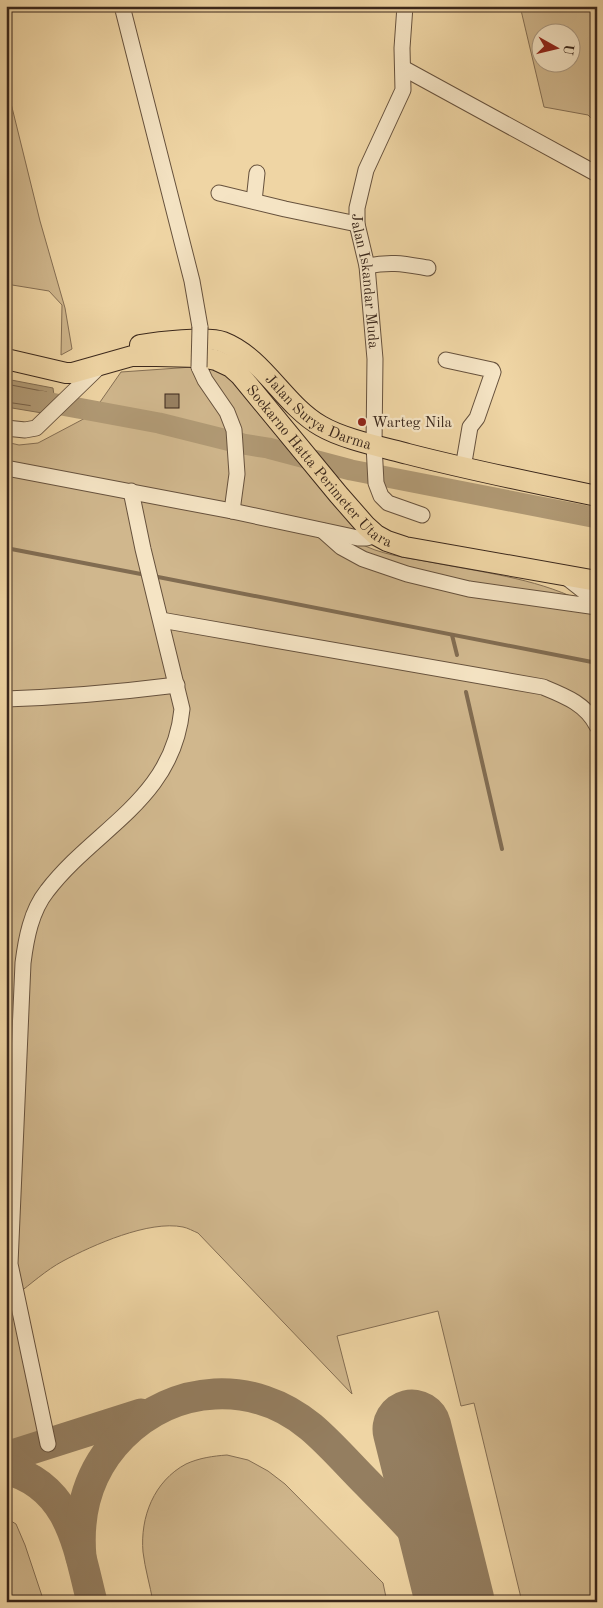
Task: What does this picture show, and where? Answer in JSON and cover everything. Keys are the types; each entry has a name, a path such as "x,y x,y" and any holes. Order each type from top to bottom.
{"main road":[{"name":"Jalan Surya Darma","path":"6,372 32,376 151,343 206,340 222,342 240,351 307,417 322,427 375,454 463,468 597,496"},
{"name":"Soekarno Hatta Perimeter Utara","path":"52,370 72,373 132,356 200,357 216,360 231,367 240,375 338,494 376,535 404,547 597,581"},
{"name":"Jalan Surya Darma","path":"6,359 52,370"}],"street":[{"path":"122,6 192,281 200,326 200,367 205,380 227,412 234,430 237,474 232,511"},
{"name":"Jalan Iskandar Muda","path":"405,6 402,48 403,90 366,170 357,208 357,224 367,266 375,360 376,482 380,496 388,503 422,515"},
{"path":"403,68 597,174"},
{"path":"254,201 257,173"},
{"path":"219,193 357,224"},
{"path":"367,266 386,262 412,264 428,268"},
{"path":"446,360 492,370 493,372 477,418 470,427 463,468"},
{"path":"6,428 25,430 36,428 102,364"},
{"path":"6,468 232,511 358,538 376,535"},
{"path":"48,1444 10,1264 22,992 26,947 34,913 46,892 67,868 122,818 148,790 168,760 181,724 182,709 178,685 148,570 131,491"},
{"path":"321,530 341,547 363,560 408,574 468,589 597,607"},
{"path":"566,577 585,592 597,598"},
{"path":"161,620 543,687 565,696 581,706 592,717 597,726"},
{"path":"6,699 44,698 178,685"}],"shaded area":[{"path":"520,6 597,6 597,124 588,115 544,107 536,72 580,72 580,22 530,22 530,48"},
{"path":"6,83 40,221 65,308 72,349 61,355 62,305 49,291 6,284"},
{"path":"207,366 226,367 358,530 357,542 393,555 525,581 562,592 579,600 597,588 597,1602 522,1602 474,1403 461,1406 438,1311 337,1336 352,1394 198,1233 183,1227 154,1227 138,1230 105,1241 57,1265 16,1295 48,1444 6,1457 6,442 19,445 38,443 91,415 121,372"},
{"path":"227,1455 248,1460 268,1471 285,1484 383,1583 387,1602 153,1602 143,1552 144,1526 151,1501 165,1480 186,1464 196,1460"},
{"path":"6,1518 16,1524 44,1602 6,1602"}],"water":[{"path":"6,379 53,388 55,403 42,413 6,407"}],"building":[{"path":"165,394 179,394 179,408 165,408"}],"waterway":[{"path":"40,401 159,423 243,444 268,448 351,470 597,518"},
{"path":"6,548 146,575"},
{"path":"153,576 597,663"},
{"path":"452,635 457,655"},
{"path":"466,692 502,849"}],"taxiway":[{"path":"81,1557 81,1524 93,1477 101,1462 122,1436 143,1419 166,1406 190,1398 215,1394 240,1395 264,1401 288,1411 326,1440 421,1539 438,1564 447,1583 452,1602"},
{"path":"6,1457 141,1414"},
{"path":"6,1469 28,1477 45,1489 58,1504 76,1540 92,1602"}],"runway":[{"path":"412,1429 455,1602"}],"place":[{"name":"Warteg Nila","path":"362,422"}]}
